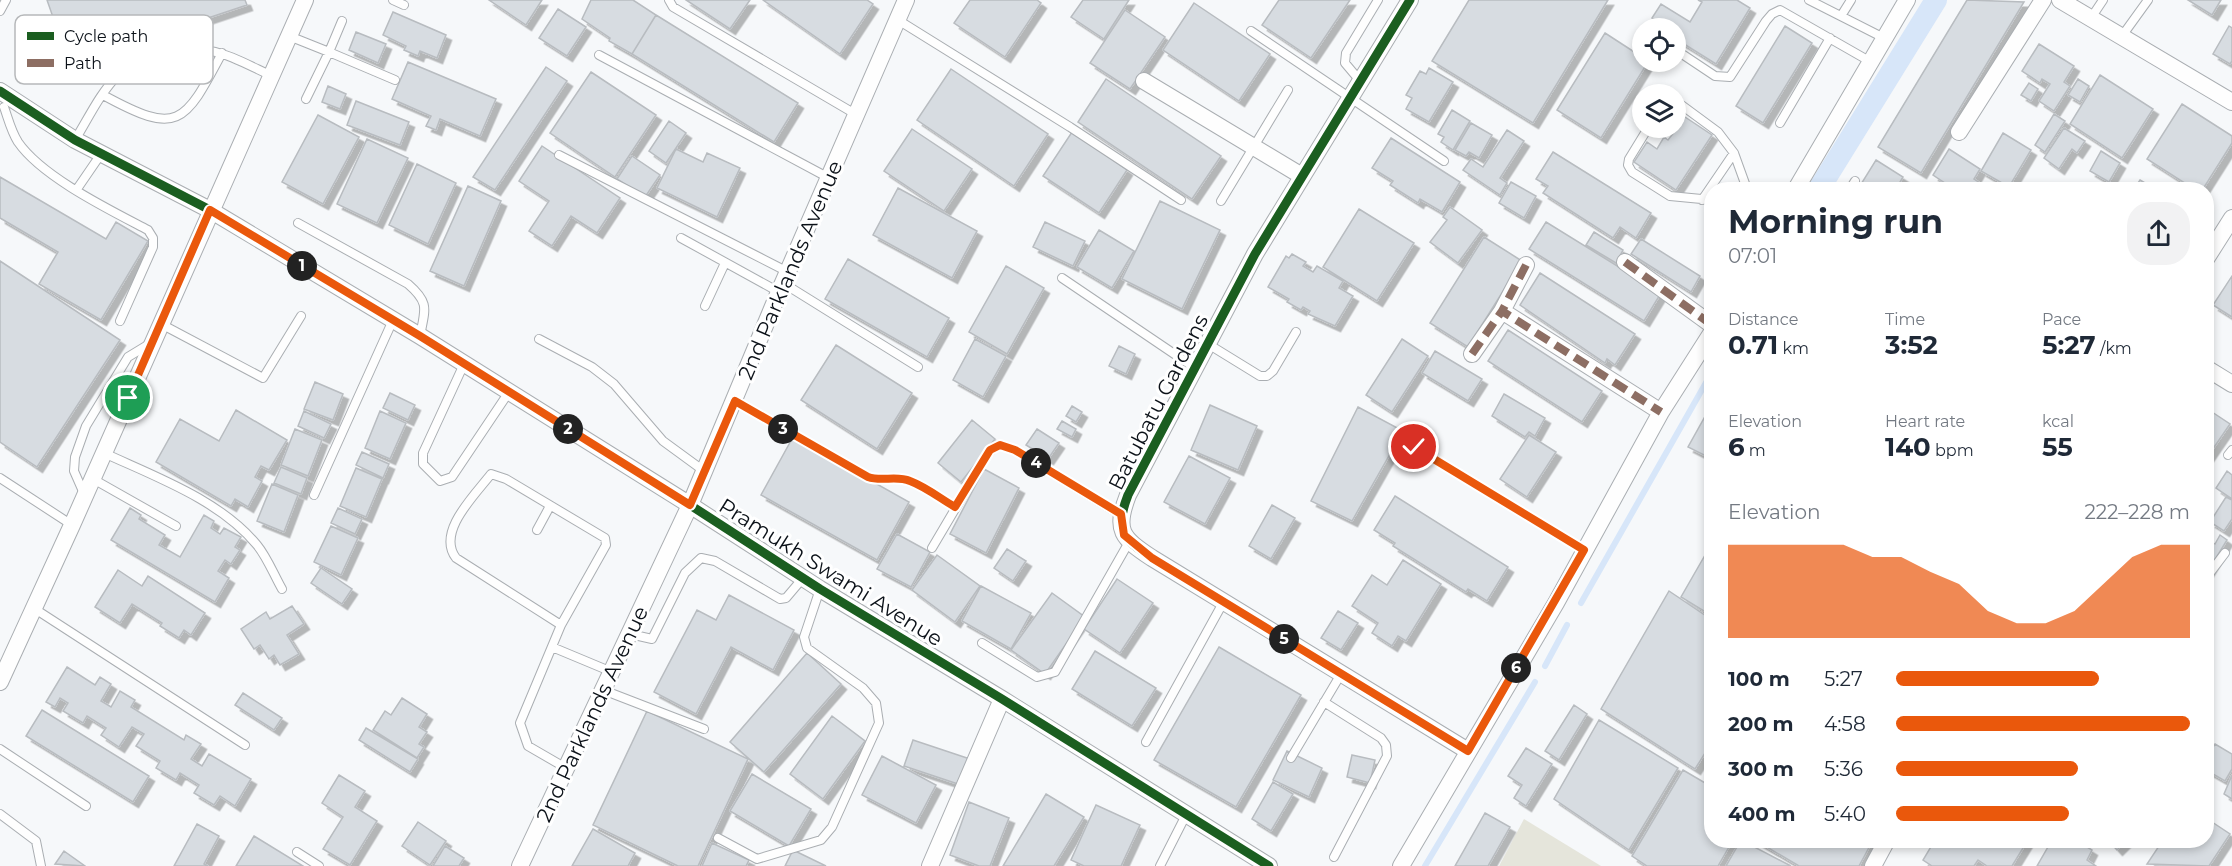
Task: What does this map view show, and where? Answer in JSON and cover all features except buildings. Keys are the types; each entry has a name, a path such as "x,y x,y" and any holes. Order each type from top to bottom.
{"street":[{"path":"1,679 35,609 305,0"},
{"name":"2nd Parklands Avenue","path":"520,866 690,505 906,0"},
{"name":"Batubatu Gardens","path":"1129,542 1121,527 1121,514 1195,368 1255,254 1410,0"},
{"path":"1801,182 1907,0"},
{"path":"1959,132 2043,0"},
{"path":"2060,0 2232,102"},
{"path":"1144,81 1302,176"},
{"name":"Pramukh Swami Avenue","path":"4,101 100,154 210,210 420,336 690,505 820,590 1187,813 1261,864"},
{"path":"2214,246 2232,218"},
{"path":"1625,262 1704,330"},
{"path":"1472,354 1502,311 1526,265"},
{"path":"1502,311 1661,412"},
{"path":"1401,866 1661,412 1704,344"},
{"path":"2214,373 2232,384"},
{"path":"1129,542 1468,751"},
{"path":"930,866 1002,699"},
{"path":"1873,866 1883,848"}],"lane":[{"path":"0,11 6,0"},
{"path":"393,0 404,5"},
{"path":"669,0 673,7 857,115"},
{"path":"1361,82 1345,63 1346,53 1378,0"},
{"path":"1809,0 1884,38"},
{"path":"1841,16 1851,0"},
{"path":"2091,18 2103,0"},
{"path":"2122,36 2148,0"},
{"path":"1686,56 1723,79 1730,77 1772,14 1780,10 1871,62"},
{"path":"898,20 1070,126 1181,200"},
{"path":"306,99 342,21"},
{"path":"1251,31 1444,161"},
{"path":"289,36 395,80"},
{"path":"1780,123 1830,38"},
{"path":"213,51 272,76"},
{"path":"213,69 222,53"},
{"path":"599,55 829,178"},
{"path":"75,140 111,84"},
{"path":"103,95 137,114 152,119 169,119 183,113 193,104 204,84"},
{"path":"1221,201 1288,90"},
{"path":"4,101 17,140 28,154 77,189 148,230 153,238 153,247 120,321"},
{"path":"1686,108 1718,132 1734,153 1745,182"},
{"path":"1642,138 1629,159 1628,165 1632,172 1670,196 1704,200"},
{"path":"1717,182 1734,153"},
{"path":"77,189 100,154"},
{"path":"559,155 784,282 918,367"},
{"path":"298,224 408,284 422,296 426,306 420,336"},
{"path":"681,238 725,263 784,282"},
{"path":"705,306 725,263"},
{"path":"1062,278 1195,368"},
{"path":"160,324 263,378 301,315"},
{"path":"314,495 393,320"},
{"path":"1208,344 1260,376 1267,376 1273,371 1296,332"},
{"path":"540,339 592,368 606,379 663,441 704,471"},
{"path":"85,496 74,471 75,457 86,426 128,357 152,342"},
{"path":"464,364 423,453 423,464 440,481 452,477 509,392"},
{"path":"735,401 868,477 878,480 889,478 910,481 955,507"},
{"path":"932,548 990,450 1000,445 1015,450 1121,514"},
{"path":"1414,447 1584,550"},
{"path":"104,453 164,481 233,520 258,546 282,589"},
{"path":"561,624 456,558 449,549 448,539 462,513 491,474 506,479 605,538 606,545 561,624 520,723 528,746 566,768"},
{"path":"0,478 72,525"},
{"path":"93,479 176,526"},
{"path":"537,530 550,506"},
{"path":"982,643 1037,677 1054,672 1129,542"},
{"path":"2214,567 2225,553"},
{"path":"630,634 652,639 685,573 701,558 715,561 780,599 786,598 803,578"},
{"path":"718,838 757,859 821,840 832,828 879,723 876,703 863,688 807,648 804,638 820,590"},
{"path":"1146,742 1224,601"},
{"path":"35,609 245,745"},
{"path":"552,647 612,672"},
{"path":"1291,758 1341,674"},
{"path":"603,690 704,729"},
{"path":"1324,702 1381,738 1386,746 1387,756 1335,857"},
{"path":"0,749 86,806"},
{"path":"1160,866 1187,813"},
{"path":"0,814 36,841 41,866"},
{"path":"297,852 319,866"}],"shaded area":[{"path":"1524,819 1601,866 1499,866"}],"waterway":[{"path":"1823,182 1936,0"},
{"path":"1581,603 1704,386"},
{"path":"1545,666 1567,625"},
{"path":"1425,866 1535,682"}],"marked path":[{"path":"1625,262 1704,319"},
{"path":"1526,265 1502,311 1661,412"},
{"path":"1472,354 1502,311"}],"cycle path":[{"path":"1410,0 1255,254 1128,495 1122,525 1128,539 1152,558 1468,751"},
{"path":"0,91 75,140 210,210 420,336 820,589 1002,699 1269,866"}],"route":[{"path":"128,398 210,210 420,336 690,505 735,401 868,477 878,480 898,478 910,481 955,507 990,450 1000,445 1015,450 1121,514 1121,527 1124,535 1129,542 1152,558 1468,751 1556,603 1584,550 1414,447"}]}
